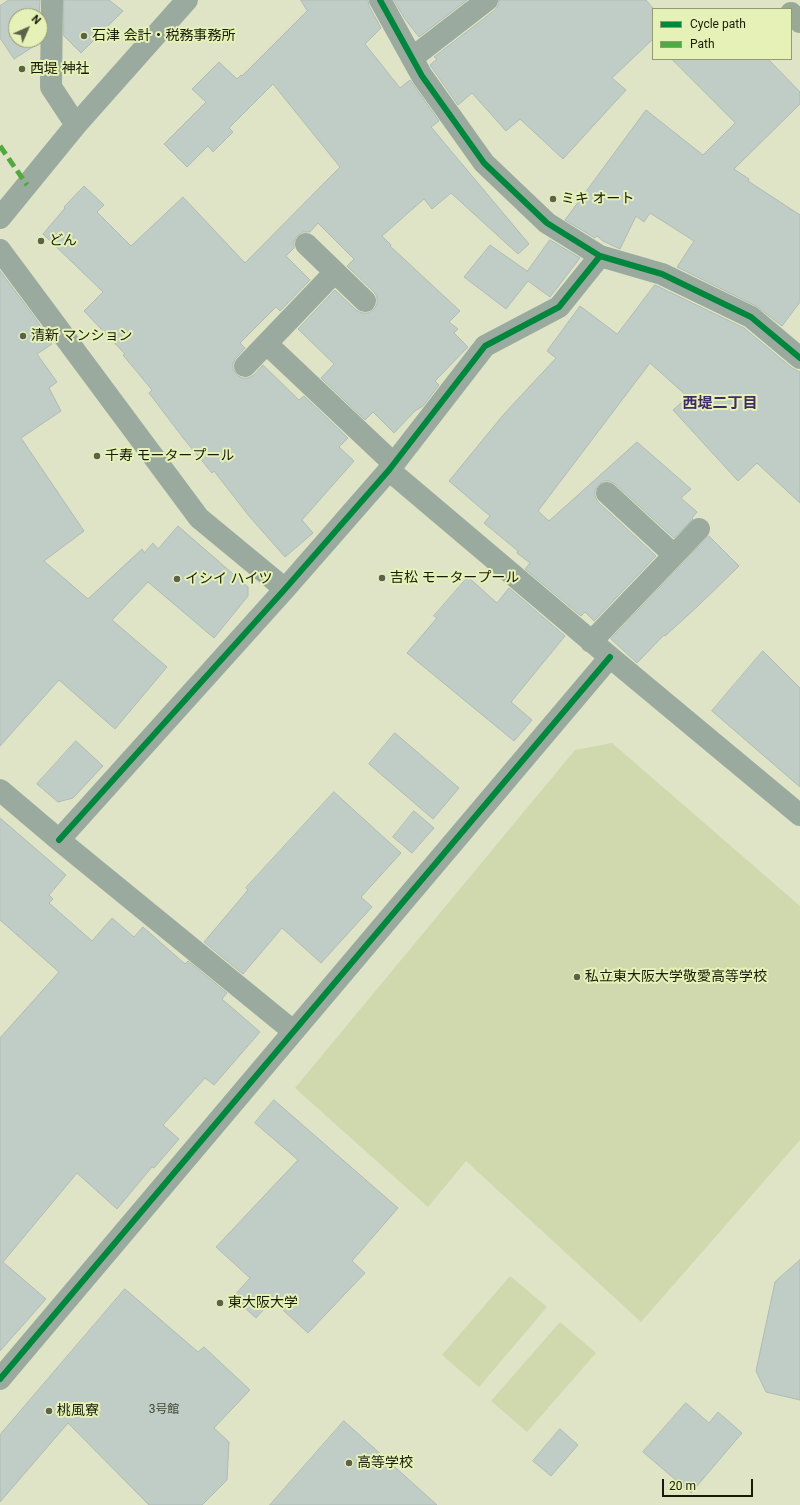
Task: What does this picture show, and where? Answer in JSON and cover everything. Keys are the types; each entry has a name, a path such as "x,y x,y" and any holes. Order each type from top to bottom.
{"highway":[{"path":"779,0 786,8"},
{"path":"792,14 800,22"}],"street":[{"path":"52,0 51,87 76,125"},
{"path":"0,218 76,125 187,0"},
{"path":"380,0 422,76 484,163 547,223 600,256 662,274 751,317 800,358"},
{"path":"412,58 487,0"},
{"path":"306,244 365,301"},
{"path":"0,250 199,518 285,589"},
{"path":"59,840 285,589 391,467 485,346 559,307 600,256"},
{"path":"245,366 335,272"},
{"path":"267,344 391,467 591,642 800,814"},
{"path":"608,494 674,555"},
{"path":"591,642 699,529"},
{"path":"0,1379 610,657"},
{"path":"0,790 293,1031"}],"green space":[{"path":"612,743 800,906 800,1140 641,1322 466,1161 428,1207 295,1088 575,750"},
{"path":"510,1276 547,1307 479,1387 442,1355"},
{"path":"560,1322 596,1353 527,1432 491,1401"}],"building":[{"path":"9,0 40,0 40,8 8,8 8,48 31,48 14,59 0,38 0,6"},
{"path":"64,0 109,0 123,11 81,53 64,36"},
{"path":"301,0 368,0 369,6 381,28 365,44 400,88 410,80 439,121 431,127 529,244 518,254 451,193 432,209 424,199 382,236 391,245 390,246 460,311 449,322 458,329 454,333 468,347 435,381 439,385 423,406 415,411 394,433 373,412 365,420 321,378 334,364 298,329 335,290 356,310 362,313 369,313 374,309 377,304 377,297 374,292 347,266 354,259 318,223 310,232 303,232 297,236 294,241 294,248 286,256 310,280 280,311 276,307 240,343 245,348 233,363 233,369 237,375 242,378 248,378 254,375 263,365 299,400 304,396 348,438 339,447 354,461 302,520 313,533 285,557 249,516 214,471 212,473 184,439 149,393 152,390 123,355 125,354 84,311 103,292 43,234 65,208 64,207 84,186 104,205 97,212 131,246 183,197 245,263 340,167 273,84 229,128 233,132 213,152 208,146 187,167 164,144 206,102 192,89 219,62 237,79 241,75 242,76 307,11"},
{"path":"394,0 467,0 419,37 405,19"},
{"path":"499,0 646,0 653,8 652,40 612,78 626,90 563,159 520,119 506,131 472,93 458,105 430,65 437,59 434,57 495,10"},
{"path":"673,60 769,60 800,92 800,104 734,169 749,179 748,181 800,215 800,302 782,326 756,306 677,267 694,241 650,213 644,222 636,216 620,249 603,241 597,236 595,238 565,220 646,110 703,155 735,123"},
{"path":"550,240 580,258 550,297 528,281 506,309 464,277 490,245 527,271"},
{"path":"0,271 36,319 52,344 37,354 57,382 49,388 61,411 21,438 84,531 44,561 88,599 142,549 144,553 153,543 158,549 178,526 248,587 248,596 214,638 148,582 112,620 167,667 115,729 59,680 0,746"},
{"path":"655,285 744,328 792,368 800,372 800,503 757,463 738,481 673,410 688,397 650,363 538,511 549,521 637,442 691,489 681,498 697,512 692,518 693,519 674,538 615,484 609,481 604,481 598,485 595,491 595,496 598,502 656,556 594,621 585,612 581,616 525,569 530,563 484,523 490,516 449,481 504,414 556,358 547,351 580,306 617,334"},
{"path":"709,536 739,566 698,606 665,636 664,635 637,663 611,639"},
{"path":"468,577 497,603 509,588 565,636 511,702 532,720 514,741 407,653 437,618 434,616"},
{"path":"763,651 800,688 800,787 712,711"},
{"path":"395,733 459,788 433,819 369,764"},
{"path":"76,741 103,766 73,798 58,802 37,784"},
{"path":"334,792 401,853 361,897 372,907 321,963 282,928 243,974 204,942 248,890 246,888"},
{"path":"414,811 434,828 412,853 393,837"},
{"path":"0,818 66,875 49,895 53,899 49,903 92,941 112,918 134,937 143,927 185,964 188,961 227,993 222,999 260,1032 214,1085 205,1078 163,1125 179,1139 154,1168 152,1167 117,1209 77,1173 3,1262 46,1299 0,1351 0,1038 59,972 0,920"},
{"path":"274,1100 398,1208 352,1261 365,1273 308,1333 272,1300 256,1318 233,1297 250,1278 216,1247 298,1160 255,1123"},
{"path":"800,1260 800,1400 766,1392 756,1371 775,1282"},
{"path":"125,1289 198,1352 204,1347 250,1390 214,1428 229,1442 227,1480 202,1505 149,1505 68,1423 0,1502 0,1435"},
{"path":"686,1403 709,1423 718,1412 742,1433 691,1493 643,1452"},
{"name":"高等学校","path":"344,1421 437,1505 270,1505"},
{"path":"560,1429 578,1445 551,1476 533,1461"}],"marked path":[{"path":"0,146 27,185"}],"cycle path":[{"path":"380,0 422,76 484,163 547,223 600,256 662,274 751,317 800,358"},
{"path":"59,840 285,589 389,470 485,346 559,307 600,256"},
{"path":"0,1379 610,657"}],"place":[{"name":"石津 会計・税務事務所","path":"84,36"},
{"name":"西堤 神社","path":"22,69"},
{"name":"ミキ オート","path":"553,199"},
{"name":"どん","path":"41,241"},
{"name":"清新 マンション","path":"23,336"},
{"name":"千寿 モータープール","path":"97,456"},
{"name":"吉松 モータープール","path":"382,578"},
{"name":"イシイ ハイツ","path":"177,579"},
{"name":"私立東大阪大学敬愛高等学校","path":"577,977"},
{"name":"東大阪大学","path":"220,1303"},
{"name":"桃風寮","path":"49,1411"},
{"name":"高等学校","path":"349,1463"}],"district":[{"name":"西堤二丁目","path":"720,404"}]}
